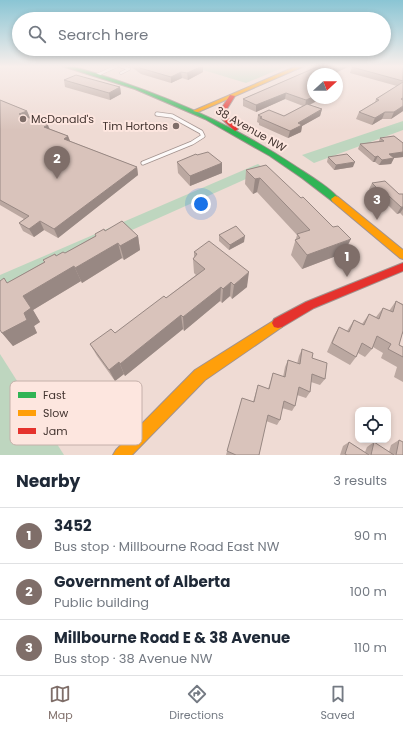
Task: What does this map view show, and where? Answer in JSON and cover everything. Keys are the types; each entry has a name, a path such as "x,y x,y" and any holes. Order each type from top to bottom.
{"street":[{"name":"38 Avenue NW","path":"133,87 196,111 282,160 312,182 403,255"},
{"path":"196,111 252,87"},
{"path":"164,98 195,101 232,96"},
{"path":"232,96 222,112 225,119 239,135"},
{"path":"142,433 200,375 287,317 310,305 403,267"},
{"path":"120,455 130,445"}],"lane":[{"path":"144,163 150,158 203,136 201,132 172,116 157,114"}],"green space":[{"path":"403,121 403,130 314,163 302,155"},
{"path":"258,164 266,170 0,289 0,275"},
{"path":"0,354 17,381 10,381 10,445 58,445 64,455 0,455"}],"building":[{"path":"89,87 120,87 109,93"},
{"path":"270,87 307,87 306,100 286,93 256,105 243,99"},
{"path":"395,87 403,87 403,98 401,99 403,100 403,106 394,112 385,112 375,118 359,112 379,100 376,99"},
{"path":"0,100 27,111 19,114 48,125 44,127 68,136 64,139 137,167 54,229 40,221 29,229 19,223 29,216 0,200"},
{"path":"307,104 322,109 298,123 302,125 290,131 260,118 262,117 258,115 269,110 284,116"},
{"path":"394,136 403,143 403,152 389,154 394,158 382,160 378,156 375,157 360,144 384,141 380,138"},
{"path":"208,152 222,163 190,176 177,162 196,154"},
{"path":"347,154 355,162 336,165 328,157"},
{"path":"266,165 301,198 303,197 333,227 338,226 351,239 307,255 295,240 300,238 297,234 310,230 260,178 255,179 246,170"},
{"path":"385,181 399,194 403,194 403,207 401,207 389,196 386,197 372,183"},
{"path":"122,221 138,236 120,246 118,243 75,268 74,266 23,296 31,308 24,313 27,320 2,333 0,330 0,281 4,278 7,283 45,262 43,260 55,254 56,256 63,252 65,253 96,236 95,234 104,229 105,231"},
{"path":"236,226 245,236 230,245 219,235"},
{"path":"209,241 249,272 234,285 231,282 223,289 221,287 183,317 181,315 120,364 119,362 109,370 90,344 111,329 115,333 164,296 166,298 205,269 193,259 197,254 194,252"},
{"path":"396,301 403,305 403,331 399,345 403,347 403,357 388,349 391,344 377,336 372,349 362,343 356,357 332,343 339,327 349,332 354,320 364,325 369,314 379,319 383,308 393,312"},
{"path":"302,349 313,353 312,358 327,363 325,379 312,374 310,392 299,387 295,406 284,401 280,420 268,415 259,455 236,455 227,451 242,398 254,402 258,385 269,389 273,373 285,377 288,360 300,364"},
{"path":"399,440 403,442 403,455 396,455"},
{"path":"349,442 369,455 345,454"},
{"path":"374,443 376,443 394,455 371,455"}],"traffic: fast":[{"path":"135,87 172,102 240,135 273,155 335,199"}],"traffic: slow":[{"path":"196,111 252,87"},
{"path":"335,199 403,255"},
{"path":"142,434 200,375 278,323"},
{"path":"121,455 131,445"}],"traffic: jam":[{"path":"232,96 222,112 225,119 235,129"},
{"path":"278,323 310,305 403,267"}],"place":[{"name":"McDonald's","path":"23,119"},
{"name":"Tim Hortons","path":"176,126"},
{"name":"Government of Alberta","path":"57,179"},
{"name":"Millbourne Road E & 38 Avenue","path":"377,220"},
{"name":"3452","path":"347,277"}]}
